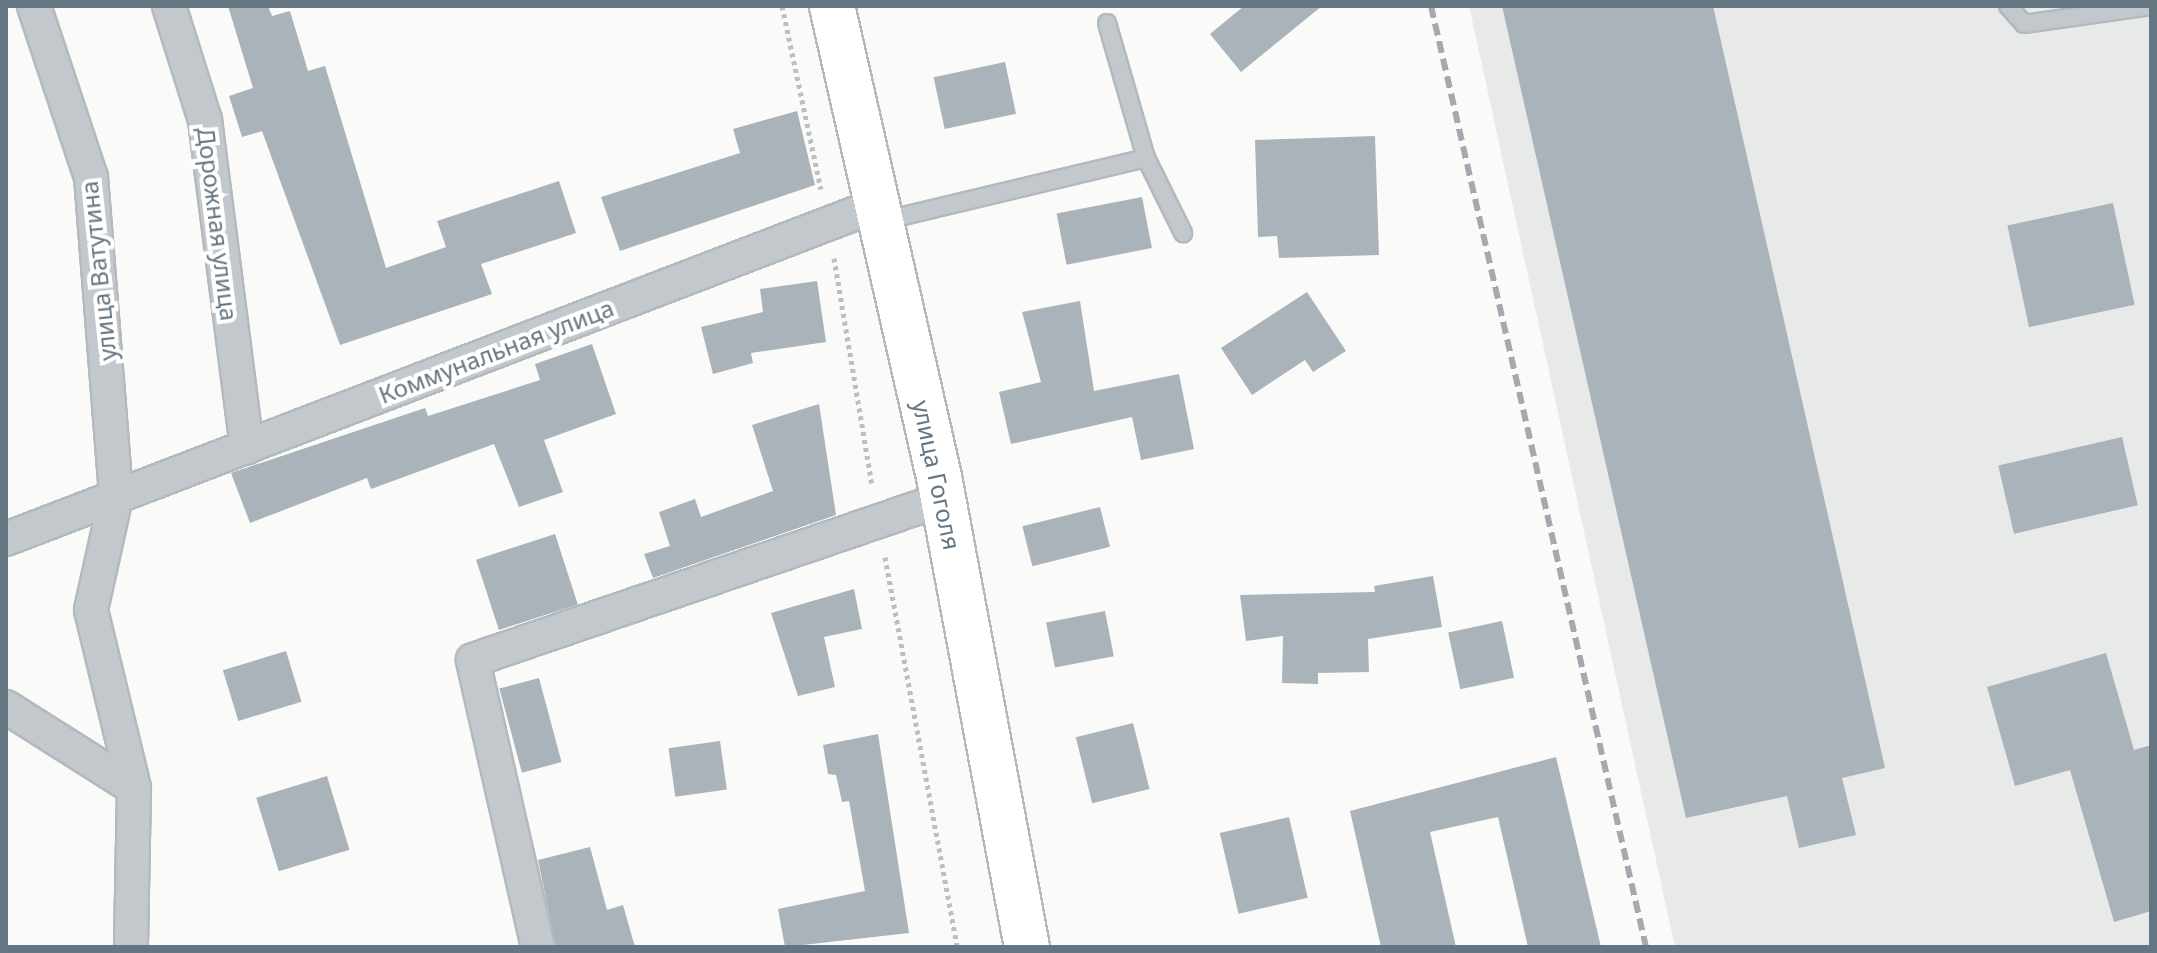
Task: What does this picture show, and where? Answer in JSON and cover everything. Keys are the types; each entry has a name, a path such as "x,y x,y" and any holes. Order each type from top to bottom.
{"main road":[{"name":"улица Гоголя","path":"832,6 943,499 1027,947"}],"street":[{"name":"улица Ватутина","path":"34,6 91,177 116,497"},
{"name":"Дорожная улица","path":"169,6 205,120 247,447"},
{"name":"Коммунальная улица","path":"6,539 828,224 879,214"},
{"path":"116,497 91,610 134,788 132,946"},
{"path":"538,947 473,660 943,499"},
{"path":"6,707 134,788"}],"lane":[{"path":"2008,6 2024,24 2151,6"},
{"path":"1107,23 1146,158 1183,233"},
{"path":"879,214 1146,158"}],"path":[{"path":"782,6 828,224 878,521 957,947"}],"shaded area":[{"path":"1469,6 2151,6 2151,947 1675,947"}],"building":[{"path":"228,6 268,6 272,16 290,11 308,71 325,66 386,268 446,247 437,221 559,181 576,233 481,264 492,294 340,345 262,131 242,137 229,96 253,88"},
{"path":"1244,6 1322,6 1241,72 1210,34"},
{"path":"1502,6 1713,6 1885,768 1842,778 1856,835 1799,848 1787,796 1686,818"},
{"path":"1005,62 1016,114 945,129 934,77"},
{"path":"797,111 815,185 620,251 601,197 740,153 733,129"},
{"path":"1375,136 1379,255 1279,258 1277,236 1258,237 1255,140"},
{"path":"1142,197 1152,248 1067,265 1057,214"},
{"path":"2113,203 2135,305 2029,327 2007,225"},
{"path":"817,281 826,342 751,353 753,363 713,374 701,327 763,312 760,289"},
{"path":"1307,292 1346,351 1313,372 1305,360 1252,395 1221,348"},
{"path":"1080,301 1094,391 1179,374 1194,449 1141,460 1132,417 1011,444 999,392 1041,382 1022,312"},
{"path":"592,344 616,414 544,440 563,492 519,507 494,444 371,489 367,478 250,523 231,473 425,408 428,416 540,380 535,364"},
{"path":"819,404 836,515 653,578 644,554 670,546 659,512 695,499 701,517 773,491 752,425"},
{"path":"2122,437 2138,505 2014,534 1998,466"},
{"path":"1100,507 1110,547 1032,566 1022,526"},
{"path":"555,534 578,604 499,630 476,560"},
{"path":"1433,576 1442,627 1368,639 1369,672 1318,673 1318,684 1282,683 1283,636 1246,641 1240,595 1375,592 1374,586"},
{"path":"854,589 862,629 824,637 835,687 798,696 771,613"},
{"path":"1105,611 1114,656 1055,668 1046,622"},
{"path":"1502,621 1514,678 1460,689 1448,632"},
{"path":"286,651 301,702 238,721 223,670"},
{"path":"2106,653 2134,750 2151,745 2151,911 2114,922 2070,770 2015,786 1987,687"},
{"path":"539,678 562,762 522,773 499,689"},
{"path":"1133,723 1149,789 1092,803 1076,737"},
{"path":"878,734 909,933 785,947 778,909 865,891 849,801 842,802 836,775 828,774 823,745"},
{"path":"720,741 727,790 675,797 669,748"},
{"path":"1556,757 1601,947 1528,947 1498,817 1430,832 1456,947 1381,947 1350,811"},
{"path":"327,776 350,850 279,871 256,798"},
{"path":"1289,817 1308,898 1238,914 1220,833"},
{"path":"590,847 607,910 623,905 635,947 556,947 538,860"}],"railway":[{"path":"1431,6 1646,947"}]}
